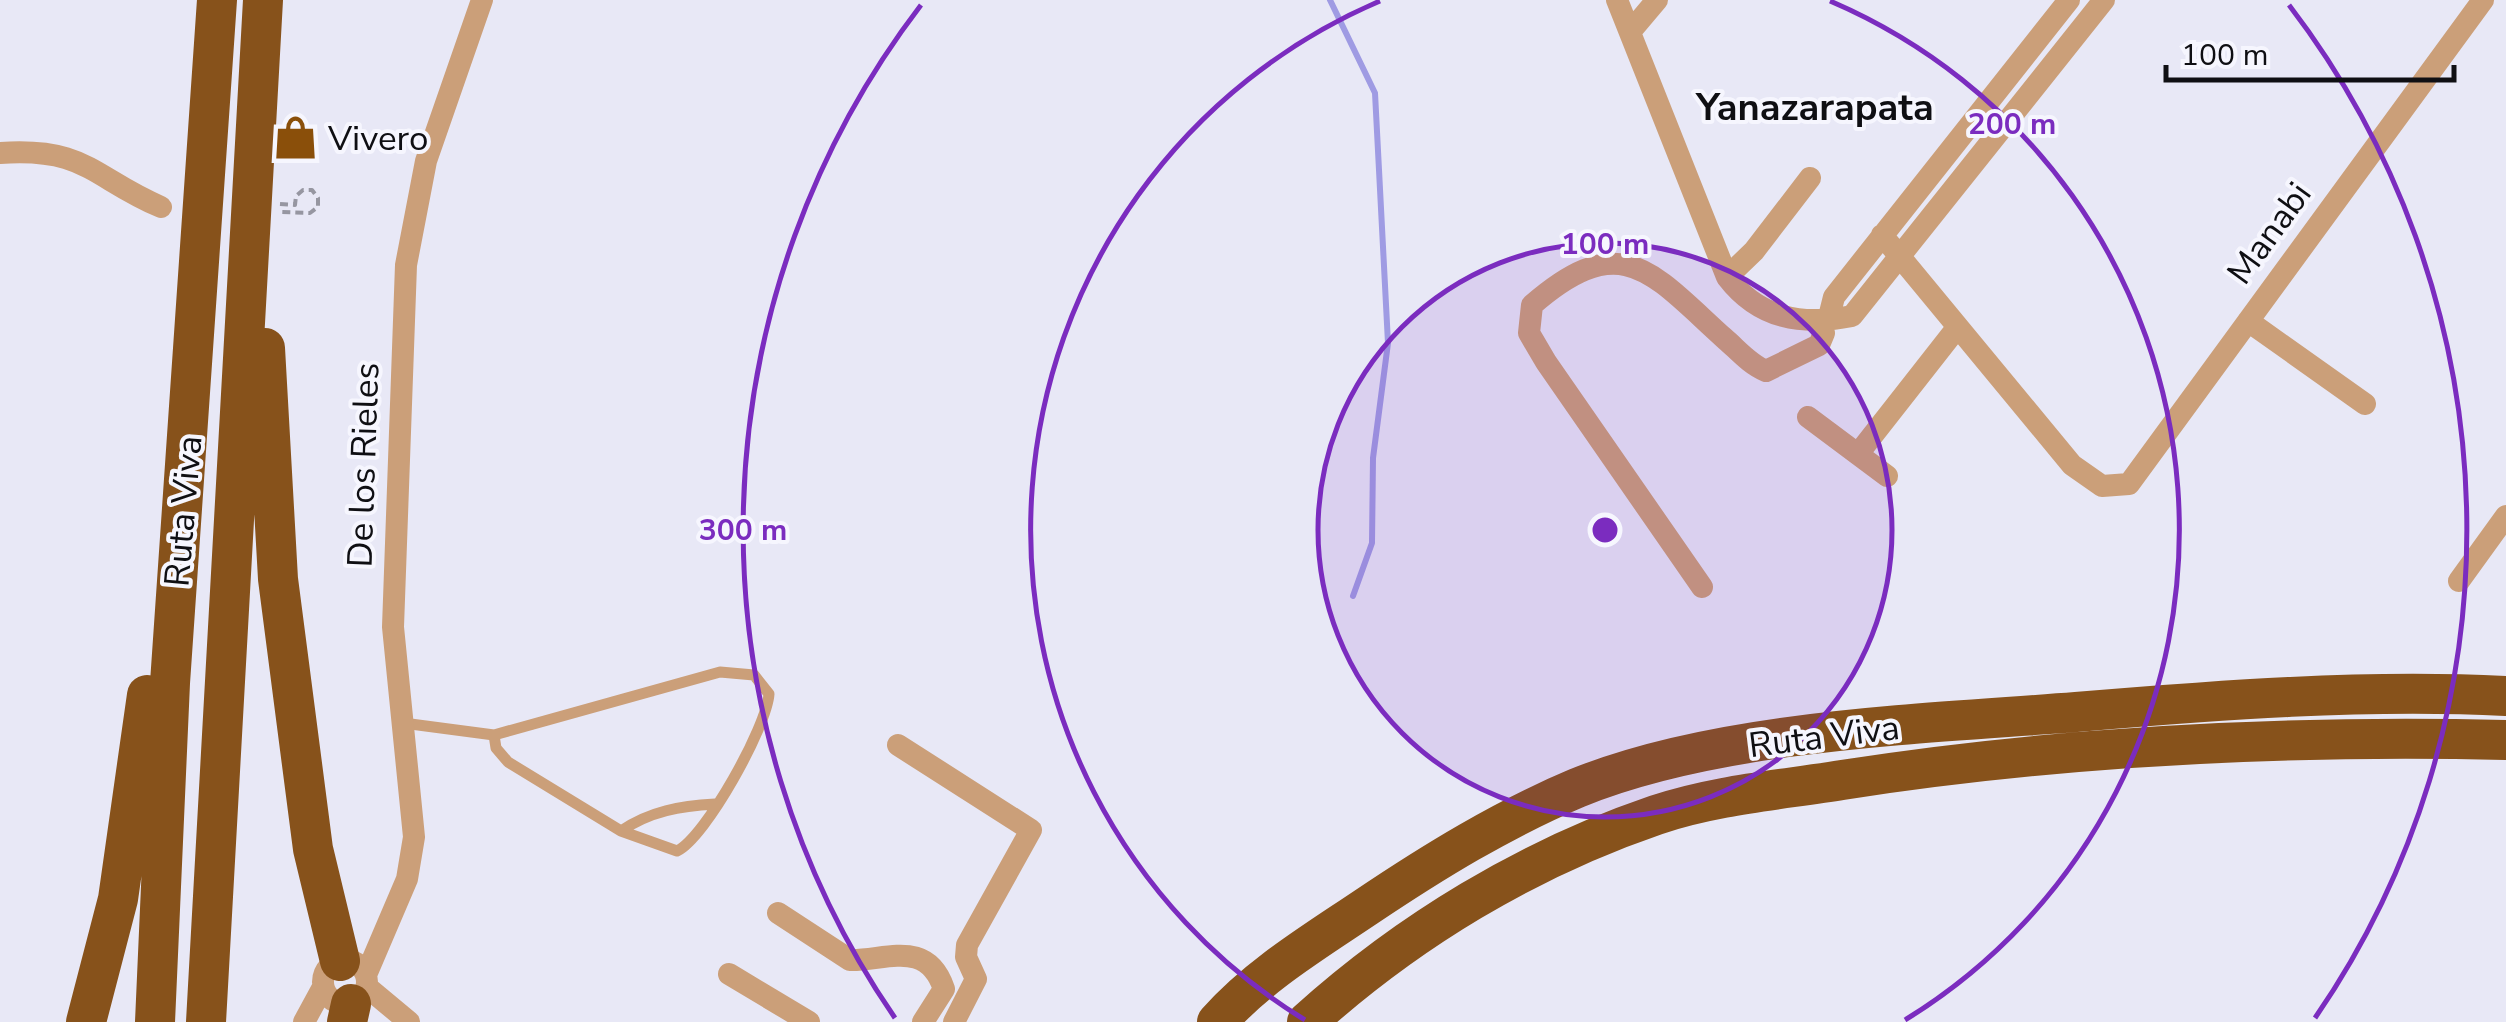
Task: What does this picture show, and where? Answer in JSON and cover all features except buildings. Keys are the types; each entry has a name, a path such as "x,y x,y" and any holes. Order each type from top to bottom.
{"highway":[{"name":"Ruta Viva","path":"154,1022 179,556 217,0"},
{"name":"Ruta Viva","path":"206,1022 244,283 263,0"},
{"path":"244,283 264,333 278,579 313,849 349,989"},
{"path":"86,1022 118,900 152,644 179,556"},
{"name":"Ruta Viva","path":"1217,1022 1282,964 1400,885 1496,828 1579,787 1721,749 1890,727 2245,698 2397,691 2506,696"},
{"name":"Ruta Viva","path":"1306,1022 1372,966 1453,911 1535,865 1610,832 1709,801 2059,752 2395,738 2506,740"}],"street":[{"name":"De los Rieles","path":"306,1022 349,989 386,939 408,879 414,837 394,627 406,266 426,160 482,0"},
{"path":"1617,0 1727,277 1760,310 1824,322 1852,316 2104,0"},
{"path":"1630,32 1657,0"},
{"path":"1702,587 1546,362 1529,333 1532,305 1556,284 1594,264 1630,263 1659,279 1766,371 1819,345 1834,297 2069,0"},
{"name":"Manabi","path":"1956,329 2072,465 2102,486 2115,488 2138,476 2483,0"},
{"path":"0,153 63,156 102,171 161,207"},
{"path":"1727,277 1754,250 1810,178"},
{"path":"1858,454 1956,329 1882,236"},
{"path":"2248,321 2366,404"},
{"path":"1808,417 1887,476"},
{"path":"2459,581 2506,516"},
{"path":"898,745 1031,830 967,945 976,980 954,1022"},
{"path":"778,914 850,960 904,952 930,968 944,988 923,1022"},
{"path":"729,974 809,1022"},
{"path":"349,989 408,1022"}],"lane":[{"path":"403,723 494,735 706,675 736,671 754,675 770,694 768,713 756,742 694,838 677,851 621,831 508,762 496,748 494,735"},
{"path":"621,831 648,815 715,804"}],"path":[{"path":"294,205 296,196 312,190 318,207 301,212"}],"waterway":[{"path":"1330,0 1375,93 1388,343 1373,458 1372,543 1353,596"}],"place":[{"name":"Vivero","path":"295,138"}],"district":[{"name":"Yanazarapata","path":"1815,107"}]}
